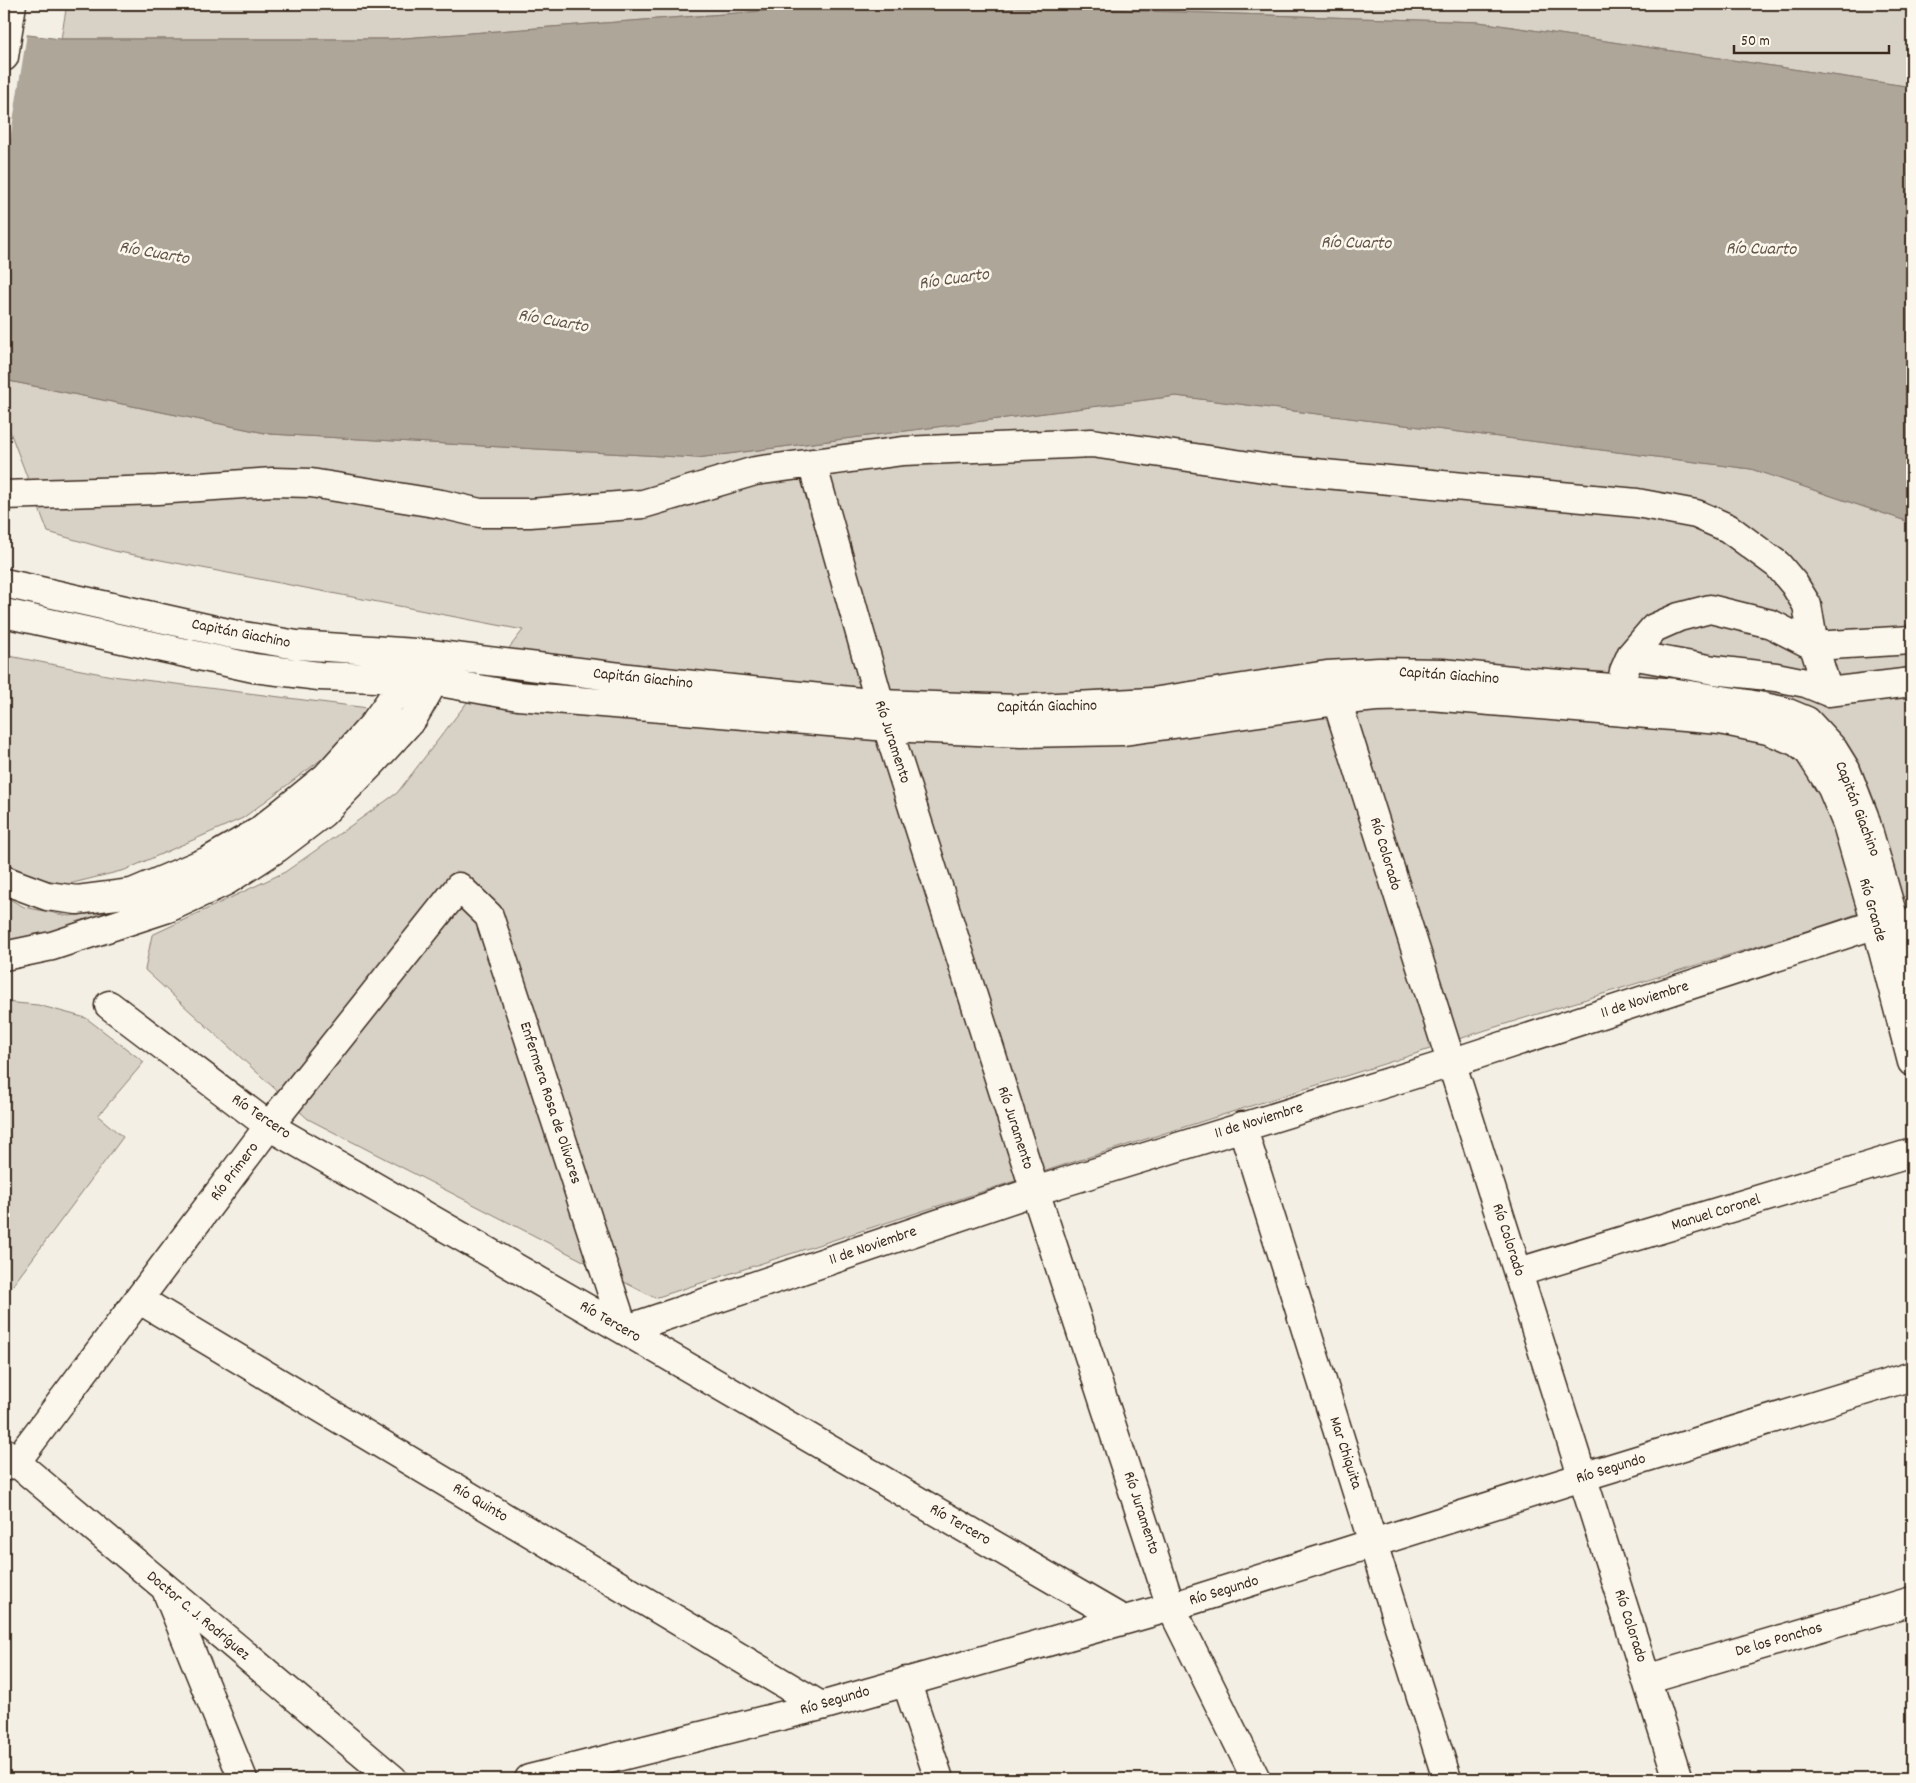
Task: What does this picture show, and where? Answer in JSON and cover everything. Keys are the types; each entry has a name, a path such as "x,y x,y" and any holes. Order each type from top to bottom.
{"street":[{"path":"4,57 12,4"},
{"path":"4,495 157,490 273,482 311,484 432,502 480,513 530,513 643,504 755,471 812,463 903,452 1092,443 1271,469 1646,504 1696,514 1728,528 1778,565 1794,584 1807,605 1814,646 1828,692"},
{"name":"Río Juramento","path":"812,463 884,716 1035,1191 1171,1607 1256,1779"},
{"name":"Capitán Giachino","path":"4,583 232,634 297,645 430,654 645,680 884,716 1021,733 1124,731 1376,697 1430,696 1618,700 1677,693 1783,711 1807,721 1833,749 1846,770 1864,816 1885,921 1912,982"},
{"path":"1618,700 1624,671 1631,655 1654,628 1679,617 1710,609 1771,624 1814,646 1912,640"},
{"name":"Capitán Giachino","path":"4,613 254,668 319,676 434,681 518,696 884,716 1142,703 1327,675 1379,672 1442,673 1618,700 1768,730 1797,742"},
{"path":"4,880 46,896 77,900 132,893 208,861 258,832 328,776 373,725 406,679 430,654"},
{"path":"4,956 52,946 168,908 226,880 277,848 323,813 413,718 434,681 430,654"},
{"path":"1631,655 1714,670 1776,676 1828,692 1912,682"},
{"name":"Río Colorado","path":"1337,701 1678,1779"},
{"name":"Río Grande","path":"1797,742 1809,752 1832,788 1885,921 1912,1062"},
{"name":"Río Primero","path":"8,1460 140,1300 269,1126 459,887"},
{"name":"Enfermera Rosa de Olivares","path":"459,887 489,916 624,1330"},
{"name":"11 de Noviembre","path":"624,1330 1035,1191 1450,1063 1885,921"},
{"name":"Río Tercero","path":"109,1005 269,1126 1124,1620"},
{"name":"Mar Chiquita","path":"1242,1126 1447,1779"},
{"name":"Manuel Coronel","path":"1519,1272 1912,1153"},
{"name":"Río Quinto","path":"140,1300 821,1706"},
{"name":"Río Segundo","path":"529,1779 821,1706 1171,1607 1582,1477 1912,1376"},
{"name":"Doctor C. J. Rodríguez","path":"8,1460 165,1588 393,1779"},
{"path":"165,1588 243,1779"},
{"name":"De los Ponchos","path":"1646,1678 1912,1601"},
{"path":"906,1681 939,1779"}],"shaded area":[{"path":"67,4 857,4 391,39 61,39"},
{"path":"933,4 1912,4 1912,87 1479,22"},
{"path":"4,380 270,434 697,458 1176,396 1751,469 1912,523 1912,894 1823,926 1486,1030 655,1298 308,1119 145,970 152,935 285,872 397,793 523,630 114,551 48,532 4,416"},
{"path":"4,655 112,676 368,708 322,759 243,818 125,870 69,884 34,878 4,862"},
{"path":"198,877 181,897 96,927 4,944 4,896 24,907 69,916 116,911"},
{"path":"4,1002 38,1005 86,1018 144,1062 98,1116 123,1137 4,1297"}],"water":[{"name":"Río Cuarto","path":"857,4 933,4 1479,22 1912,87 1912,523 1751,469 1176,396 697,458 270,434 4,380 4,32 61,39 391,39"}],"pier":[{"path":"4,30 27,33 4,178"}]}
